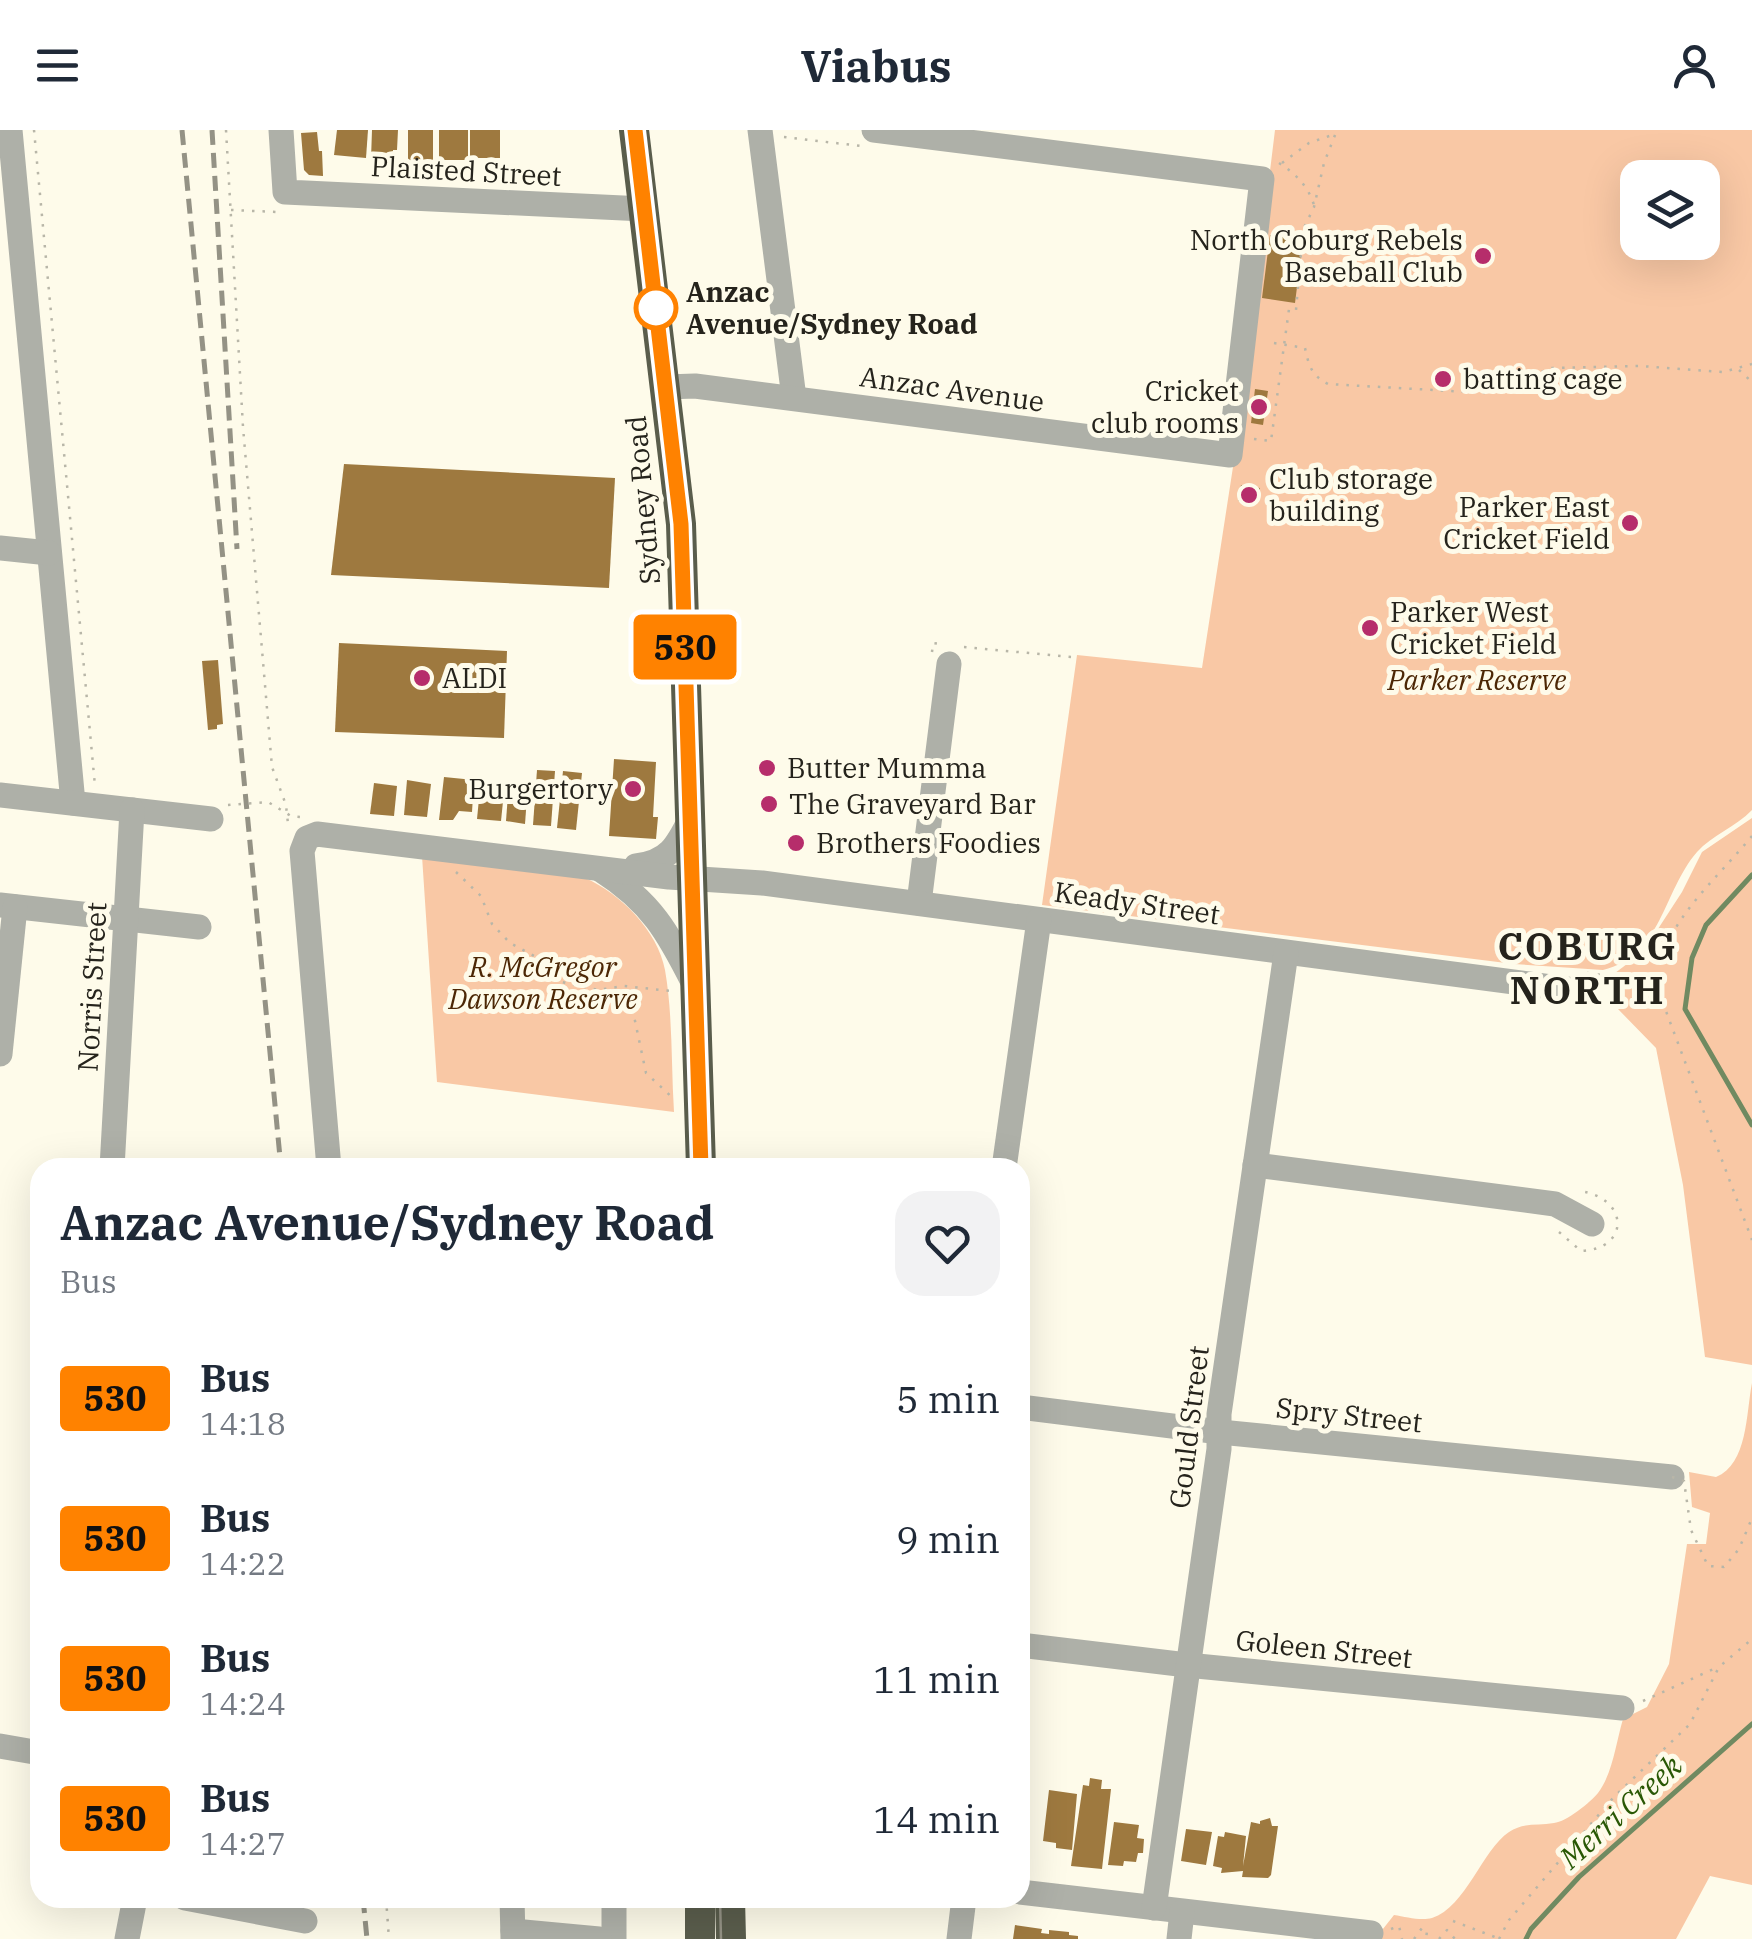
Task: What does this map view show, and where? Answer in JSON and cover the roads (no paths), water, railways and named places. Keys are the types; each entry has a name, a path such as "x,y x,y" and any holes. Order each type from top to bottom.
{"highway":[{"name":"Sydney Road","path":"634,130 681,524 693,878 684,995 700,1158"},
{"path":"730,1908 731,1939"}],"street":[{"path":"10,130 9,220 49,554 84,796"},
{"name":"Plaisted Street","path":"280,130 285,192 644,210"},
{"path":"760,130 794,398"},
{"name":"Anzac Avenue","path":"666,387 696,386 1231,446 1262,180 874,130"},
{"path":"0,548 49,554"},
{"path":"919,903 959,656"},
{"path":"0,795 84,796 132,810 216,812"},
{"name":"Norris Street","path":"113,1158 132,810"},
{"path":"604,868 647,865 666,858 676,850 691,818"},
{"name":"Keady Street","path":"328,1158 302,851 306,840 323,834 762,883 1574,990"},
{"path":"604,868 662,923 684,995"},
{"path":"0,1054 7,906 200,927"},
{"path":"1005,1158 1039,920"},
{"name":"Gould Street","path":"1154,1908 1220,1432 1219,1414 1286,953"},
{"path":"1256,1165 1555,1204 1592,1224"},
{"name":"Spry Street","path":"1030,1408 1220,1432 1672,1477"},
{"name":"Goleen Street","path":"1030,1646 1187,1666 1622,1708"},
{"path":"0,1746 30,1751"},
{"path":"1030,1893 1379,1936"},
{"path":"127,1939 133,1908"},
{"path":"238,1908 305,1921"},
{"path":"512,1908 513,1935 599,1939"},
{"path":"614,1908 614,1939"},
{"path":"959,1939 963,1908"},
{"path":"1179,1939 1182,1912"}],"waterway":[{"name":"Merri Creek","path":"1752,875 1706,925 1692,958 1685,1009 1752,1125"},
{"name":"Merri Creek","path":"1526,1939 1579,1877 1752,1724"}],"tram line":[{"path":"720,1908 721,1939"}],"railway":[{"path":"182,130 280,1158"},
{"path":"212,130 237,549"},
{"path":"364,1908 367,1939"}],"place":[{"name":"North Coburg Rebels Baseball Club","path":"1483,256"},
{"name":"Anzac Avenue/Sydney Road","path":"656,308"},
{"name":"batting cage","path":"1443,379"},
{"name":"Cricket club rooms","path":"1259,407"},
{"name":"Club storage building","path":"1249,495"},
{"name":"Parker East Cricket Field","path":"1630,523"},
{"name":"Parker West Cricket Field","path":"1370,628"},
{"name":"ALDI","path":"422,678"},
{"name":"Butter Mumma","path":"767,768"},
{"name":"Burgertory","path":"633,789"},
{"name":"The Graveyard Bar","path":"769,804"},
{"name":"Brothers Foodies","path":"796,843"}],"district":[{"name":"COBURG NORTH","path":"1588,969"}],"park label":[{"name":"Parker Reserve","path":"1477,680"},
{"name":"R. McGregor Dawson Reserve","path":"543,983"}]}
